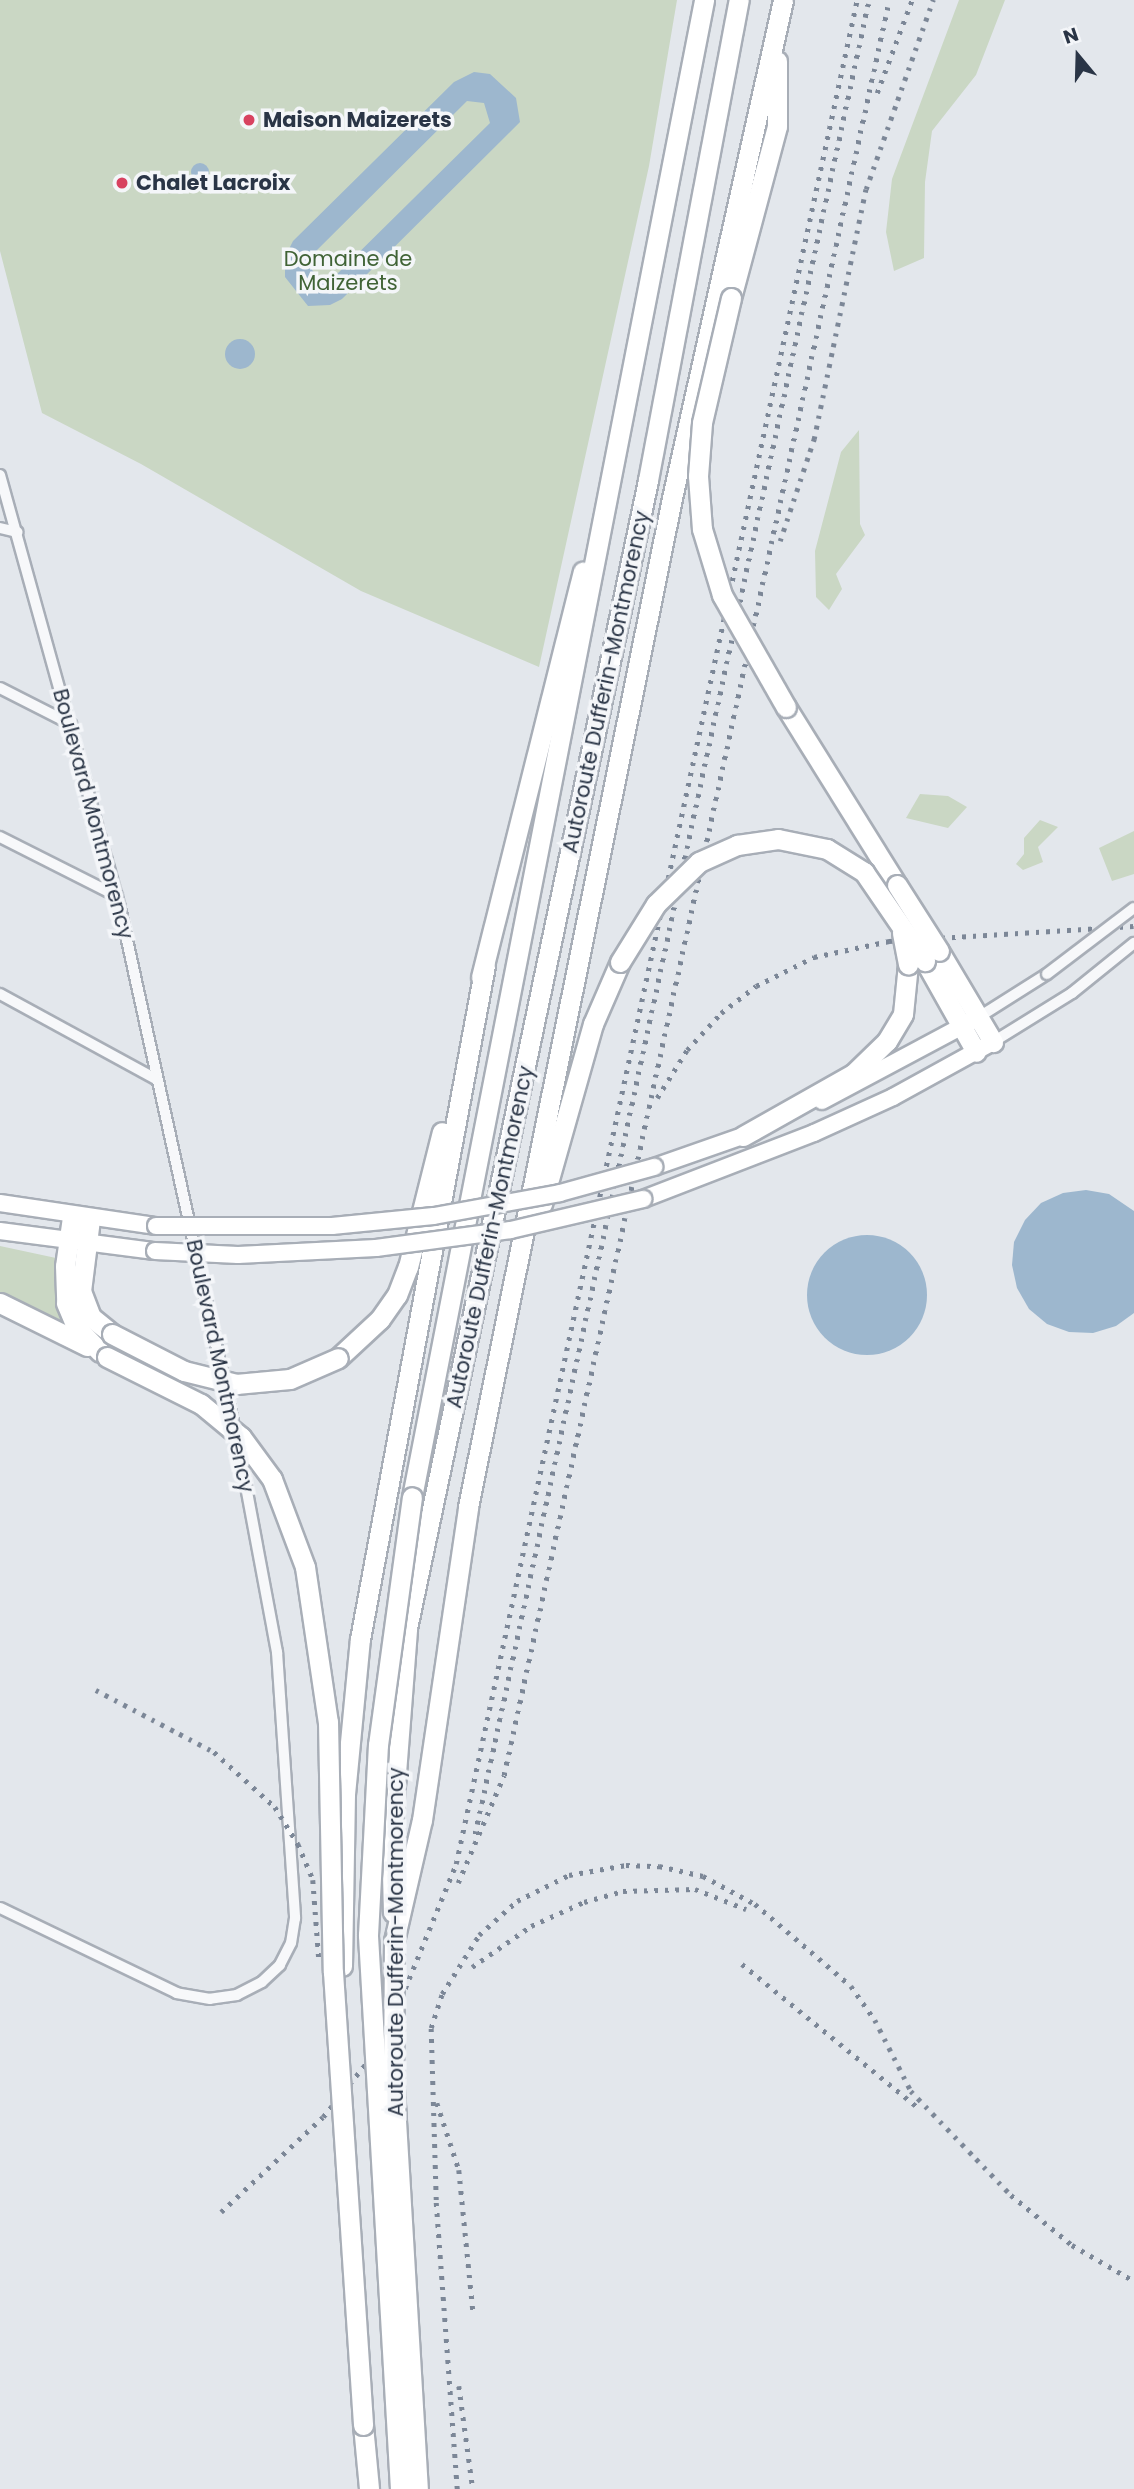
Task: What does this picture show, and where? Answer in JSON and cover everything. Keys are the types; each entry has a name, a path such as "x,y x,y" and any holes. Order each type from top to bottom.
{"highway":[{"name":"Autoroute Dufferin-Montmorency","path":"400,2489 368,1935 378,1745 412,1497 704,0"},
{"name":"Autoroute Dufferin-Montmorency","path":"418,2489 393,2070 394,1941 391,1838 407,1628 648,480 739,0"},
{"path":"394,1941 422,1820 468,1507 669,511 783,0"},
{"path":"743,1136 853,1074 887,1041 903,1014 924,959 722,595 709,558 699,504 702,423 731,298 777,126 775,39"},
{"path":"77,1244 83,1298 92,1317 111,1334 184,1371 236,1384 290,1379 338,1358 380,1319 408,1267 485,965 569,613 609,495"},
{"path":"497,1367 573,1089 620,962 678,878 708,858 758,840 806,843 847,859 882,892 924,959 971,1021 984,1047"},
{"path":"340,2041 345,1794 360,1639 485,965"},
{"path":"81,1218 66,1304 76,1328 104,1354"},
{"path":"0,1303 176,1390 222,1419 265,1469 293,1530 316,1626 328,1721 332,1972 340,2041 369,2489"},
{"path":"361,2489 363,2425"}],"main road":[{"path":"0,1203 81,1218 156,1226 320,1227 434,1216 560,1193 654,1167 743,1136 866,1080 971,1021"},
{"path":"0,1231 77,1244 238,1255 376,1248 511,1230 643,1199 814,1133 984,1047"}],"street":[{"name":"Boulevard Montmorency","path":"0,475 117,896 156,1079 209,1304 278,1652 295,1918 291,1944 280,1965 262,1982 237,1996 195,1998 0,1908"},
{"path":"0,528 18,532"},
{"path":"0,688 71,724"},
{"path":"0,836 117,896"},
{"path":"971,1021 1046,974 1134,908"},
{"path":"984,1047 1072,993 1134,943"},
{"path":"0,994 156,1079"}],"green space":[{"name":"Domaine de Maizerets","path":"0,0 677,0 649,166 539,667 361,591 141,464 42,413 0,251"},
{"path":"959,0 1005,0 976,75 932,131 925,182 924,258 894,271 886,232 892,179"},
{"path":"859,430 860,524 865,535 836,574 842,589 829,610 816,597 815,551 841,452"},
{"path":"920,794 948,796 967,807 948,828 906,818"},
{"path":"1040,820 1058,827 1038,847 1043,862 1023,870 1016,864 1024,854 1024,838"},
{"path":"1134,831 1134,874 1112,881 1099,848"},
{"path":"0,1246 56,1258 56,1292 70,1327 0,1300"}],"water":[{"path":"474,72 490,74 516,98 520,122 342,299 330,305 308,306 285,277 285,257 293,241 454,82","holes":["467,101 484,103 490,123 334,277 321,279 312,270 313,254"]},
{"path":"200,163 206,166 209,172 206,178 200,181 194,178 191,172 194,166"},
{"path":"240,339 251,343 255,354 251,365 240,369 229,365 225,354 229,343"},
{"path":"1086,1190 1109,1194 1134,1211 1134,1313 1116,1326 1093,1333 1069,1332 1047,1324 1029,1309 1017,1288 1012,1265 1014,1242 1025,1220 1041,1203 1063,1193"},
{"path":"867,1235 890,1240 909,1253 922,1272 927,1295 922,1318 909,1337 890,1350 867,1355 844,1350 825,1337 812,1318 807,1295 812,1272 825,1253 844,1240"}],"railway":[{"path":"221,2212 323,2117 368,2061 397,2008 456,1864 857,0"},
{"path":"475,1834 869,0"},
{"path":"458,1883 504,1775 889,0"},
{"path":"877,93 912,0"},
{"path":"780,541 814,439 866,189 933,0"},
{"path":"657,1098 687,1050 721,1013 756,986 814,957 889,941 1134,926"},
{"path":"96,1690 214,1752 275,1807 298,1844 313,1880 319,1959"},
{"path":"457,2489 436,2200 431,2028 442,1994 479,1935 517,1901 569,1875 626,1865 659,1866 703,1876 755,1904 851,1986 875,2020 911,2091 1011,2195 1072,2245 1134,2281"},
{"path":"472,1967 531,1926 584,1902 623,1891 695,1889 746,1909"},
{"path":"742,1964 916,2106"},
{"path":"437,2103 459,2170 473,2311"},
{"path":"459,2386 473,2489"}],"place":[{"name":"Maison Maizerets","path":"249,120"},
{"name":"Chalet Lacroix","path":"122,183"}]}
